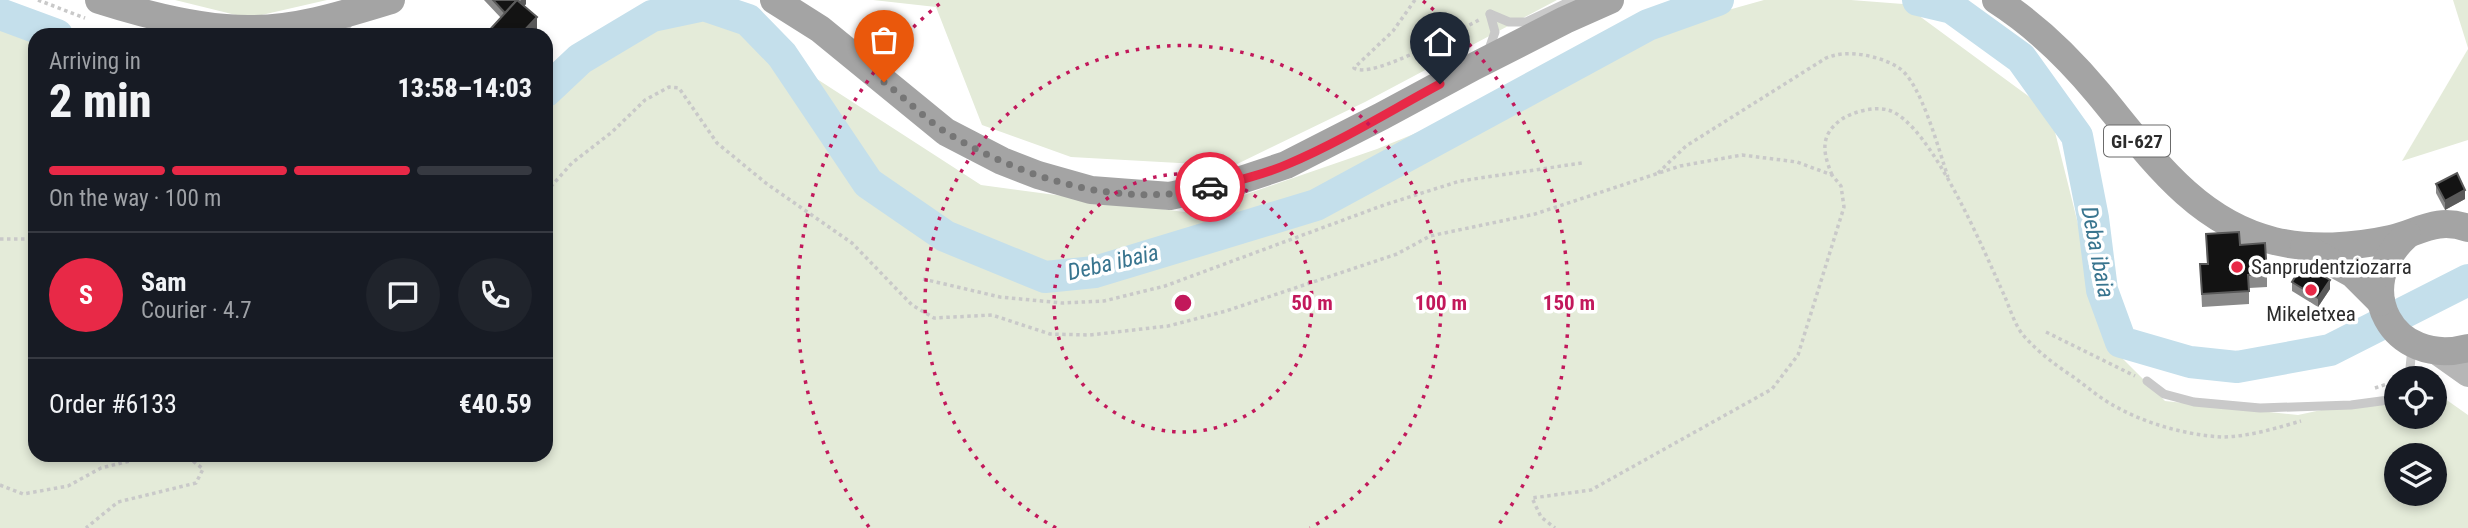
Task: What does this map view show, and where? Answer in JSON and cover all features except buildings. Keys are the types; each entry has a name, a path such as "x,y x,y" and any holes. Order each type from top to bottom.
{"main road":[{"path":"99,0 197,28"},
{"path":"260,28 298,25 391,0"},
{"path":"774,0 820,29 946,132 1002,161 1038,175 1091,190 1170,196 1241,180 1286,165 1484,61 1610,0"},
{"name":"GI-627","path":"1996,0 2031,25 2068,59 2160,168 2188,195 2213,215 2243,230 2273,241 2302,246 2375,241 2407,235 2423,227 2441,223 2465,223"},
{"path":"2381,302 2381,276 2385,265 2390,253 2407,235"},
{"name":"GI-627","path":"2302,246 2353,274 2381,302 2388,320 2417,344"},
{"path":"2417,344 2454,352 2468,348"},
{"path":"2417,344 2468,374"}],"lane":[{"path":"1490,14 1509,22 1525,22 1573,0"},
{"path":"344,28 358,10"},
{"path":"1484,61 1494,32 1490,14"},
{"path":"2412,366 2417,344"},
{"path":"2147,381 2164,394 2194,402 2260,408 2329,406 2384,400"}],"path":[{"path":"1415,0 1393,31 1354,68 1360,71 1370,70 1420,50 1490,14"},
{"path":"1657,174 1686,146 1826,58 1836,54 1855,54 1874,57 1901,68 1910,80 1921,101 1951,186"},
{"path":"553,184 572,163 612,132 645,100 668,87 679,88 717,143 767,184 852,243 912,304 933,318 992,315 1050,334 1090,335 1168,326 1226,312 1397,254 1430,236 1535,214 1680,166 1742,155 1797,162 1832,176"},
{"path":"1555,528 1541,517 1532,498 1591,490 1772,388 1798,355 1844,207 1841,186 1832,176 1825,156 1829,130 1843,118 1875,109 1888,110 1905,120 1921,138 1971,223 2021,333 2048,359 2112,404 2181,432 2224,437 2299,421 2329,406"},
{"path":"923,279 1000,297 1062,303 1104,301 1165,286 1384,205 1460,181 1582,163"},
{"path":"0,239 28,239"},
{"path":"2046,332 2147,381"},
{"path":"2373,388 2384,385"},
{"path":"0,485 23,494 68,486 101,468 126,462"},
{"path":"86,528 118,502 196,483 203,469 194,462"}],"green space":[{"path":"175,0 327,0 248,18"},
{"path":"651,0 738,28 981,185 1192,213 1377,149 1696,19 1764,0 1851,0 1903,4 2050,112 2108,344 2165,401 2298,415 2384,397 2384,429 2447,429 2447,400 2468,415 2468,528 0,528 0,4 47,28 28,28 28,462 553,462 553,70"},
{"path":"873,0 1557,0 1365,102 1233,166 1071,157 982,125 936,7"},
{"path":"2453,0 2468,0 2468,48"},
{"path":"2468,49 2468,140 2402,161"}],"waterway":[{"name":"Deba ibaia","path":"553,84 580,59 652,16 704,5 748,20 782,55 868,183 945,236 1045,277 1095,272 1316,205 1648,25 1718,0"},
{"name":"Deba ibaia","path":"1918,0 1952,8 2021,58 2077,136 2093,218 2102,290 2121,342 2190,362 2237,367 2330,350 2468,280"},
{"name":"Deba ibaia","path":"0,14 38,28"}],"way so far":[{"path":"884,82 946,132 1002,161 1038,175 1091,190 1116,193 1170,196 1210,187"}],"place":[{"name":"Sanprudentziozarra","path":"2237,267"},
{"name":"Mikeletxea","path":"2311,290"}],"route":[{"path":"1210,187 1286,165 1382,117 1440,84"}]}
